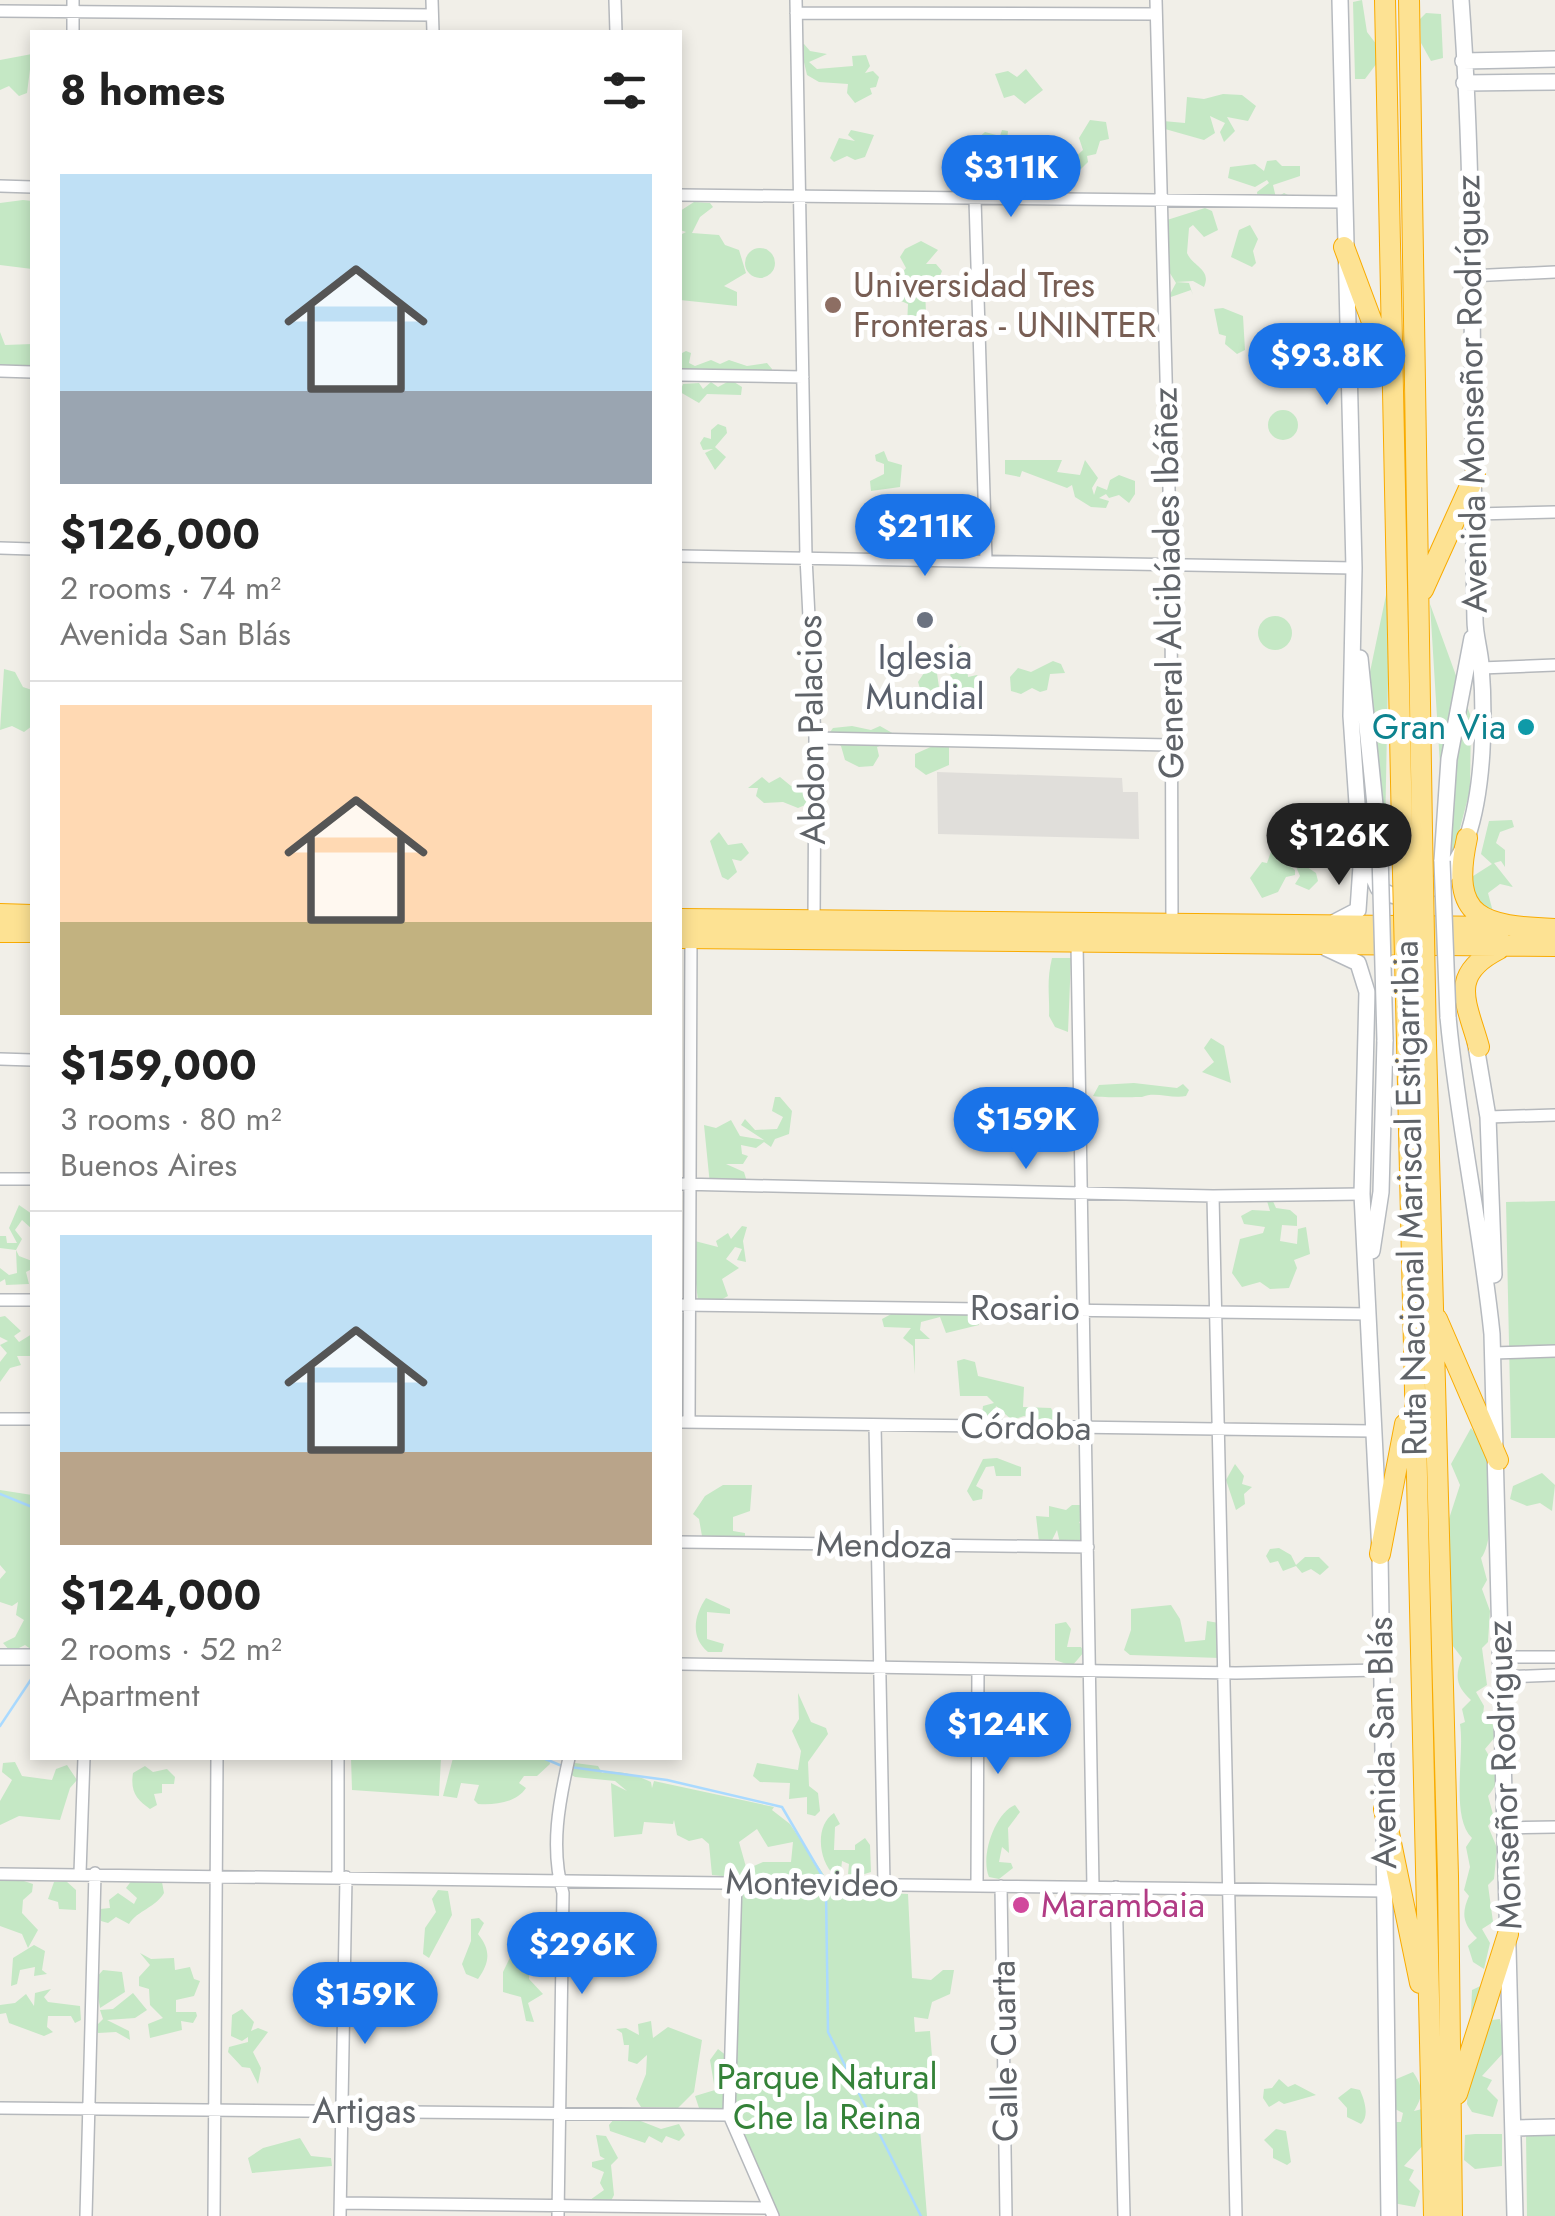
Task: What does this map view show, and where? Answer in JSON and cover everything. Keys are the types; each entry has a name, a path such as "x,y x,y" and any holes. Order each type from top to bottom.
{"highway":[{"name":"Ruta Nacional Mariscal Estigarribia","path":"1384,0 1392,374 1412,831 1416,1043 1413,1382 1434,2216"},
{"name":"Ruta Nacional Mariscal Estigarribia","path":"1409,0 1418,601 1412,831"},
{"path":"1344,247 1392,374"},
{"path":"1418,601 1475,476"},
{"path":"1453,523 1476,514"},
{"path":"1466,838 1460,873 1463,898 1477,915 1504,936 1555,946"},
{"path":"0,914 30,915"},
{"path":"684,932 814,920 1172,926 1315,937"},
{"path":"684,932 1077,944 1504,936 1555,929"},
{"path":"0,932 30,932"},
{"path":"1479,1047 1464,981 1472,964 1504,936"},
{"name":"Ruta Nacional Mariscal Estigarribia","path":"1416,1043 1433,1310 1452,2216"},
{"path":"1433,1310 1498,1460"},
{"path":"1380,1554 1413,1382"},
{"path":"1384,1809 1430,2033"},
{"path":"1452,2110 1508,1934"}],"street":[{"path":"432,0 433,30"},
{"path":"616,0 616,30"},
{"name":"General Alcibíades Ibáñez","path":"1156,0 1171,564 1172,926"},
{"path":"1315,937 1358,910 1360,847 1350,716 1354,568 1340,0"},
{"name":"Avenida Monseñor Rodríguez","path":"1360,847 1373,882 1388,895 1406,898 1436,888 1466,838 1477,787 1481,668 1474,625 1476,514 1461,0"},
{"path":"0,11 73,5 432,16"},
{"path":"796,7 1156,14"},
{"name":"Abdon Palacios","path":"796,7 806,556 815,738 814,920"},
{"path":"1462,61 1552,59 1551,82 1464,84"},
{"path":"0,186 30,187"},
{"path":"682,196 1343,202"},
{"path":"976,199 986,560"},
{"path":"1468,276 1555,272"},
{"path":"0,371 30,372"},
{"path":"682,375 803,377"},
{"path":"1476,514 1555,512"},
{"path":"0,548 30,549"},
{"path":"682,556 1354,568"},
{"name":"Monseñor Rodríguez","path":"1474,625 1449,760 1442,861 1448,1017 1456,1098 1478,1206 1492,1334 1515,2216"},
{"name":"Avenida San Blás","path":"1354,640 1370,731 1380,854 1384,1040 1381,1192 1368,1270"},
{"path":"1481,668 1555,665"},
{"path":"815,738 1170,744"},
{"path":"684,932 684,1422"},
{"name":"Avenida San Blás","path":"1315,937 1358,963 1367,992 1362,1194 1380,1554 1389,2216"},
{"path":"1077,944 1093,1887"},
{"path":"1364,1036 1386,992 1417,983 1450,994 1479,1047"},
{"name":"Monseñor Rodríguez","path":"1479,1047 1495,1236 1492,1334"},
{"path":"0,1059 30,1060"},
{"path":"1488,1118 1555,1115"},
{"path":"0,1179 30,1179"},
{"path":"685,1184 1213,1196 1362,1194"},
{"path":"1213,1196 1216,1428 1227,1672 1236,2216"},
{"path":"0,1300 30,1300"},
{"name":"Rosario","path":"686,1305 1369,1314"},
{"path":"1493,1353 1555,1352"},
{"path":"0,1419 30,1419"},
{"name":"Córdoba","path":"684,1422 1372,1431"},
{"path":"874,1425 884,1884"},
{"name":"Mendoza","path":"682,1542 1088,1547"},
{"path":"0,1656 26,1657"},
{"path":"1500,1657 1555,1657"},
{"path":"682,1664 1227,1672 1380,1670"},
{"path":"977,1886 978,1669"},
{"path":"1501,1677 1555,1675"},
{"path":"80,1873 84,1760"},
{"path":"214,2216 217,1760"},
{"path":"338,1760 342,1877 340,2209 771,2212 729,2115 736,1882"},
{"path":"558,2211 563,1892 557,1834 569,1760"},
{"path":"1506,1828 1555,1827"},
{"path":"86,2216 95,1873"},
{"name":"Montevideo","path":"0,1874 1384,1891"},
{"name":"Calle Cuarta","path":"1000,1886 1006,2216"},
{"path":"1116,1887 1124,2216"},
{"name":"Artigas","path":"0,2108 729,2115"},
{"path":"1515,2128 1555,2127"}],"shaded area":[{"path":"937,772 1122,778 1123,792 1138,792 1139,839 938,834"}],"green space":[{"path":"1362,0 1367,32 1380,49 1377,63 1365,79 1355,79 1353,2"},
{"path":"1426,13 1441,14 1443,58 1431,61 1421,43 1420,19"},
{"path":"800,45 810,51 827,54 809,62 817,69 853,66 852,56 866,55 870,66 865,73 873,71 879,77 876,87 870,88 872,94 855,103 847,93 848,84 819,82 807,75"},
{"path":"30,54 27,93 19,96 9,86 0,90 0,60"},
{"path":"1026,69 1043,90 1025,104 1014,95 1004,98 995,74 1008,71 1017,77"},
{"path":"1242,95 1256,106 1248,121 1227,117 1235,131 1224,142 1220,132 1225,123 1210,116 1215,133 1204,140 1165,129 1163,121 1185,123 1187,97 1204,99"},
{"path":"1090,120 1106,122 1109,139 1100,141 1096,154 1087,156 1088,162 1080,170 1073,159 1083,150 1079,138"},
{"path":"851,130 874,135 865,157 855,160 847,156 834,162 830,158 839,138 855,141 848,135"},
{"path":"1002,130 1008,131 1006,149 1016,163 1010,172 1013,190 1004,199 999,181 1006,164 999,161 996,150 981,146 977,139 985,132 1000,136"},
{"path":"1276,160 1282,166 1300,166 1300,176 1273,185 1276,198 1284,193 1290,196 1258,201 1257,192 1269,183 1267,180 1255,187 1228,178 1230,167 1255,164 1264,171 1267,161"},
{"path":"30,201 30,269 0,265 0,203"},
{"path":"694,202 710,203 713,207 700,217 692,233 719,235 725,245 739,250 746,273 724,286 737,292 737,306 682,300 682,234 686,232 682,231 682,210"},
{"path":"1205,208 1212,211 1218,230 1204,237 1193,225 1189,228 1187,253 1206,276 1204,287 1193,281 1176,282 1189,283 1193,295 1191,290 1168,298 1176,283 1168,270 1167,220"},
{"path":"1250,225 1258,239 1253,251 1256,263 1252,267 1231,257 1239,230"},
{"path":"921,241 938,250 926,264 936,264 942,271 935,288 925,291 926,312 918,312 916,326 907,325 908,304 901,301 907,289 900,292 895,281 906,268 900,257 905,249"},
{"path":"760,248 770,253 775,263 770,273 760,278 750,273 745,263 750,253"},
{"path":"1223,308 1243,316 1245,350 1237,354 1225,344 1226,336 1219,334 1214,309"},
{"path":"0,332 5,345 30,344 30,370 0,371"},
{"path":"682,353 691,353 689,363 695,366 711,360 720,364 729,360 747,366 767,363 772,369 771,373 722,370 682,380"},
{"path":"731,380 742,387 741,395 707,394 699,403 682,393 683,384 699,383 703,389 711,382 718,387"},
{"path":"1283,410 1294,414 1298,425 1294,436 1283,440 1272,436 1268,425 1272,414"},
{"path":"718,424 726,427 727,433 715,447 726,457 715,470 705,453 713,449 703,450 700,443 704,437 711,439 711,430"},
{"path":"884,451 888,461 902,465 900,487 871,491 870,481 884,474 884,464 876,461 875,455"},
{"path":"1005,460 1062,460 1057,472 1080,475 1085,460 1098,478 1092,488 1094,495 1097,486 1107,490 1110,480 1119,475 1135,481 1135,494 1129,503 1119,495 1109,498 1106,494 1099,498 1109,501 1106,508 1091,507 1075,497 1072,485 1067,488 1022,471 1020,477 1005,474"},
{"path":"1390,576 1385,832 1379,868 1368,822 1361,715"},
{"path":"1430,604 1471,717 1470,790 1447,878"},
{"path":"1275,616 1287,621 1292,633 1287,645 1275,650 1263,645 1258,633 1263,621"},
{"path":"960,646 965,650 968,677 977,675 981,681 976,691 959,697 950,690 951,655"},
{"path":"934,653 939,687 922,695 918,682 926,670 923,656"},
{"path":"1053,661 1061,664 1065,673 1050,674 1047,690 1032,688 1021,694 1011,691 1010,677 1018,668 1031,672"},
{"path":"4,669 15,672 23,687 30,689 30,728 24,732 12,726 0,730"},
{"path":"880,726 901,738 877,747 879,756 873,766 859,767 845,760 841,746 827,736 833,728 871,730"},
{"path":"935,745 949,746 949,765 926,775 915,767 915,754"},
{"path":"762,777 769,783 780,777 791,786 803,782 810,788 810,803 798,808 783,802 764,803 756,796 758,788 748,788"},
{"path":"1512,820 1514,827 1500,832 1496,843 1505,850 1505,867 1501,861 1494,863 1513,887 1500,884 1488,893 1493,912 1477,901 1470,878 1492,864 1481,854 1489,821"},
{"path":"719,832 728,845 742,843 749,853 741,861 732,859 737,872 728,880 722,877 710,841"},
{"path":"1274,843 1288,845 1279,858 1295,870 1295,875 1286,877 1278,892 1262,898 1250,878 1262,862 1267,863"},
{"path":"1312,843 1304,865 1316,873 1318,881 1309,890 1295,884 1300,876 1289,850"},
{"path":"1052,958 1071,958 1068,1032 1055,1027 1049,1016"},
{"path":"1211,1038 1224,1046 1231,1083 1202,1072 1214,1062 1204,1048"},
{"path":"1134,1083 1177,1088 1183,1084 1189,1090 1180,1097 1093,1096 1099,1085"},
{"path":"775,1097 780,1097 792,1111 789,1134 775,1139 771,1147 764,1142 756,1148 741,1145 742,1154 748,1156 743,1164 726,1164 744,1172 747,1182 710,1185 704,1125 716,1128 731,1120 740,1136 764,1140 741,1125 745,1119 755,1130 777,1129 783,1117 772,1111"},
{"path":"1272,1199 1276,1208 1290,1210 1297,1216 1297,1226 1282,1225 1280,1241 1297,1244 1298,1229 1306,1227 1310,1254 1294,1260 1297,1268 1289,1288 1270,1289 1260,1282 1242,1287 1232,1273 1240,1239 1263,1233 1265,1227 1244,1224 1241,1216 1252,1210 1270,1211 1267,1201"},
{"path":"1555,1201 1555,1438 1511,1438 1506,1202"},
{"path":"19,1205 30,1213 30,1227 22,1220 15,1230 22,1239 16,1250 0,1248 0,1236 6,1236 7,1243 17,1243 9,1228"},
{"path":"742,1226 747,1227 743,1241 746,1262 737,1260 742,1249 735,1247 726,1259 739,1268 722,1279 728,1296 717,1302 698,1301 691,1240 718,1247 716,1241 728,1233 731,1239"},
{"path":"16,1250 19,1256 30,1260 30,1270 26,1272 29,1284 6,1285 5,1279 0,1282 0,1268 9,1275 17,1273"},
{"path":"964,1311 976,1316 979,1325 946,1333 940,1317 921,1322 920,1330 930,1339 915,1339 915,1374 913,1346 903,1338 911,1328 884,1327 882,1319 895,1312"},
{"path":"5,1316 21,1331 14,1336 19,1342 30,1335 30,1356 17,1356 21,1365 10,1368 0,1382 0,1362 7,1353 0,1345 8,1341 0,1337 0,1317"},
{"path":"957,1361 975,1362 978,1376 1024,1387 1023,1407 1051,1408 1056,1418 1050,1422 1024,1416 1012,1420 996,1406 993,1416 982,1415 983,1406 994,1403 987,1396 960,1396"},
{"path":"1471,1428 1487,1452 1491,1493 1488,1539 1481,1558 1487,1580 1482,1589 1490,1611 1488,1642 1482,1648 1487,1685 1476,1692 1484,1706 1483,1715 1493,1712 1496,1736 1485,1749 1496,1772 1488,1796 1494,1818 1488,1826 1497,1848 1494,1879 1488,1885 1493,1922 1482,1929 1490,1943 1484,1969 1473,1962 1468,1946 1477,1938 1464,1914 1469,1896 1464,1890 1470,1867 1466,1847 1472,1838 1465,1828 1460,1801 1460,1724 1465,1722 1462,1709 1471,1700 1458,1681 1462,1658 1446,1637 1452,1600 1446,1528 1460,1485 1451,1464"},
{"path":"997,1458 1021,1467 1021,1476 996,1476 994,1466 986,1467 976,1486 983,1490 982,1499 973,1501 967,1491 983,1459"},
{"path":"1235,1464 1244,1476 1242,1484 1252,1487 1244,1494 1245,1504 1236,1510 1226,1480"},
{"path":"1542,1473 1555,1485 1552,1511 1540,1503 1527,1506 1510,1499 1513,1486"},
{"path":"723,1485 752,1485 750,1511 733,1517 733,1531 745,1533 745,1538 709,1540 702,1536 699,1519 693,1514 705,1496"},
{"path":"0,1490 30,1495 30,1649 25,1645 11,1652 3,1643 15,1637 24,1620 16,1615 18,1602 12,1606 0,1602 0,1579 6,1572 0,1565"},
{"path":"1081,1505 1084,1520 1079,1522 1090,1541 1060,1543 1057,1530 1052,1540 1039,1542 1036,1516 1049,1517 1049,1506 1066,1510"},
{"path":"1279,1548 1291,1555 1296,1565 1305,1557 1319,1557 1329,1567 1320,1575 1311,1569 1302,1573 1296,1566 1283,1571 1278,1561 1270,1563 1266,1556 1270,1549"},
{"path":"706,1598 730,1609 730,1614 707,1612 707,1639 724,1644 722,1652 708,1652 698,1640 697,1619"},
{"path":"1171,1605 1180,1619 1185,1642 1205,1640 1207,1621 1219,1623 1220,1658 1130,1655 1124,1650 1131,1630 1131,1609"},
{"path":"1066,1622 1071,1629 1067,1647 1081,1647 1084,1652 1072,1666 1055,1660 1055,1624"},
{"path":"798,1693 811,1722 826,1728 828,1734 808,1762 809,1786 818,1793 820,1811 815,1816 807,1814 807,1797 789,1799 790,1783 760,1782 753,1776 757,1763 798,1770 801,1751 792,1731 799,1719"},
{"path":"351,1760 441,1760 439,1796 352,1790"},
{"path":"452,1760 549,1760 537,1776 524,1776 519,1783 526,1788 511,1800 478,1804 474,1800 479,1785 461,1783 457,1798 443,1796"},
{"path":"15,1762 22,1776 52,1780 56,1769 67,1765 77,1780 70,1788 60,1820 19,1816 0,1825 0,1801 12,1780 2,1772 3,1763"},
{"path":"575,1763 598,1766 602,1773 633,1775 651,1782 652,1788 654,1781 774,1807 772,1810 790,1824 824,1875 803,1880 767,1874 751,1877 747,1869 763,1862 791,1862 793,1842 768,1847 757,1829 739,1842 746,1867 742,1878 712,1875 709,1844 702,1838 689,1841 677,1835 674,1820 673,1824 644,1822 642,1834 614,1837 611,1783 627,1791 615,1781 575,1777 570,1774"},
{"path":"145,1766 153,1772 167,1769 175,1777 174,1784 162,1784 162,1793 154,1794 157,1805 150,1809 138,1799 133,1785 133,1773"},
{"path":"1015,1805 1020,1812 1008,1828 1009,1853 1002,1847 999,1862 1011,1863 1013,1868 999,1879 989,1877 986,1858 991,1836 1001,1817"},
{"path":"834,1813 840,1824 835,1827 834,1850 855,1850 855,1845 865,1838 870,1845 871,1872 855,1877 848,1874 849,1864 842,1861 841,1870 834,1875 829,1869 822,1852 821,1834"},
{"path":"15,1878 33,1884 32,1892 23,1900 22,1913 38,1930 28,1948 22,1934 0,1926 0,1881"},
{"path":"132,1880 162,1882 164,1893 129,1924 116,1917 108,1923 101,1921 100,1909 110,1908 109,1900 118,1893 134,1904 137,1898 126,1888"},
{"path":"66,1881 76,1890 76,1910 59,1909 58,1902 48,1899 54,1882"},
{"name":"Parque Natural Che la Reina","path":"743,1886 908,1894 912,1978 931,1980 943,1970 954,1970 950,1994 932,2002 928,2019 914,2017 915,2032 930,2031 933,2070 920,2075 922,2089 917,2091 927,2216 780,2216 731,2114 699,2108 695,2096 715,2090 710,2060 718,2049 732,2060 737,2076 733,2055"},
{"path":"438,1890 448,1891 452,1915 429,1958 423,1954 425,1928 436,1912 432,1899"},
{"path":"479,1918 484,1923 478,1934 487,1956 478,1979 466,1974 462,1964 471,1941 471,1919"},
{"path":"34,1945 45,1951 42,1970 47,1974 34,1976 35,1967 20,1970 17,1984 11,1986 13,1958"},
{"path":"516,1945 530,1945 529,1979 543,1994 528,2003 534,2022 526,2021 521,1997 503,1992 503,1972"},
{"path":"140,1953 151,1959 174,1958 175,1970 190,1967 194,1979 200,1981 194,1996 176,2000 176,2012 196,2012 193,2023 181,2021 182,2030 150,2038 148,2024 163,2018 150,2005 149,1989 139,1986 139,1977 150,1965"},
{"path":"103,1970 122,1972 125,1992 100,2008 95,1979"},
{"path":"1491,1981 1500,1995 1492,2020 1500,2019 1505,2051 1482,2076 1492,2080 1487,2089 1498,2100 1493,2117 1472,2112 1467,2104 1472,1990"},
{"path":"51,1989 44,1997 48,2002 80,2006 81,2020 75,2023 71,2016 48,2016 47,2027 53,2032 44,2036 9,2023 6,2013 0,2014 0,2005 15,2003 26,1994 34,2006 35,1993"},
{"path":"133,1993 147,2010 135,2018 107,2020 129,2031 130,2040 116,2032 98,2033 96,2026 103,2019 100,2010 113,2009"},
{"path":"242,2009 254,2022 251,2031 258,2028 268,2032 253,2052 261,2068 258,2084 250,2068 242,2067 228,2052 229,2047 248,2042 248,2037 242,2041 231,2036 232,2015"},
{"path":"651,2021 653,2038 668,2027 702,2040 694,2092 678,2108 641,2107 636,2099 646,2074 647,2055 637,2064 628,2061 629,2045 624,2045 622,2033 616,2029 626,2028 639,2035 638,2024"},
{"path":"1413,2072 1421,2091 1414,2111 1422,2109 1427,2141 1404,2166 1414,2170 1409,2180 1420,2191 1415,2207 1393,2203 1395,2122 1401,2122 1403,2113 1393,2108 1394,2080"},
{"path":"1279,2079 1288,2087 1295,2084 1316,2095 1284,2104 1279,2101 1269,2107 1263,2098 1264,2089 1272,2088"},
{"path":"1351,2088 1360,2090 1364,2103 1361,2124 1347,2117 1347,2108 1338,2098"},
{"path":"633,2118 661,2129 679,2124 685,2135 679,2141 666,2136 662,2143 649,2136 645,2143 610,2131 614,2119"},
{"path":"1276,2129 1286,2131 1291,2162 1287,2165 1273,2158 1273,2149 1264,2140"},
{"path":"1526,2133 1555,2133 1555,2216 1527,2216"},
{"path":"1502,2134 1502,2166 1475,2169 1464,2160 1465,2135"},
{"path":"596,2135 606,2136 618,2158 611,2165 614,2195 610,2203 590,2200 604,2190 600,2183 604,2172 592,2167 592,2162 605,2159 600,2156"},
{"path":"300,2138 311,2156 331,2158 332,2166 252,2173 248,2158 263,2148"}],"waterway":[{"path":"0,1494 30,1506"},
{"path":"0,1726 30,1681"},
{"path":"548,1760 562,1766"},
{"path":"570,1767 667,1780 782,1807 823,1877"},
{"path":"826,1890 828,2032 921,2216"}],"place":[{"name":"Universidad Tres Fronteras - UNINTER","path":"833,305"},
{"name":"Iglesia Mundial","path":"925,620"},
{"name":"Gran Via","path":"1526,727"},
{"name":"Marambaia","path":"1021,1905"}]}
